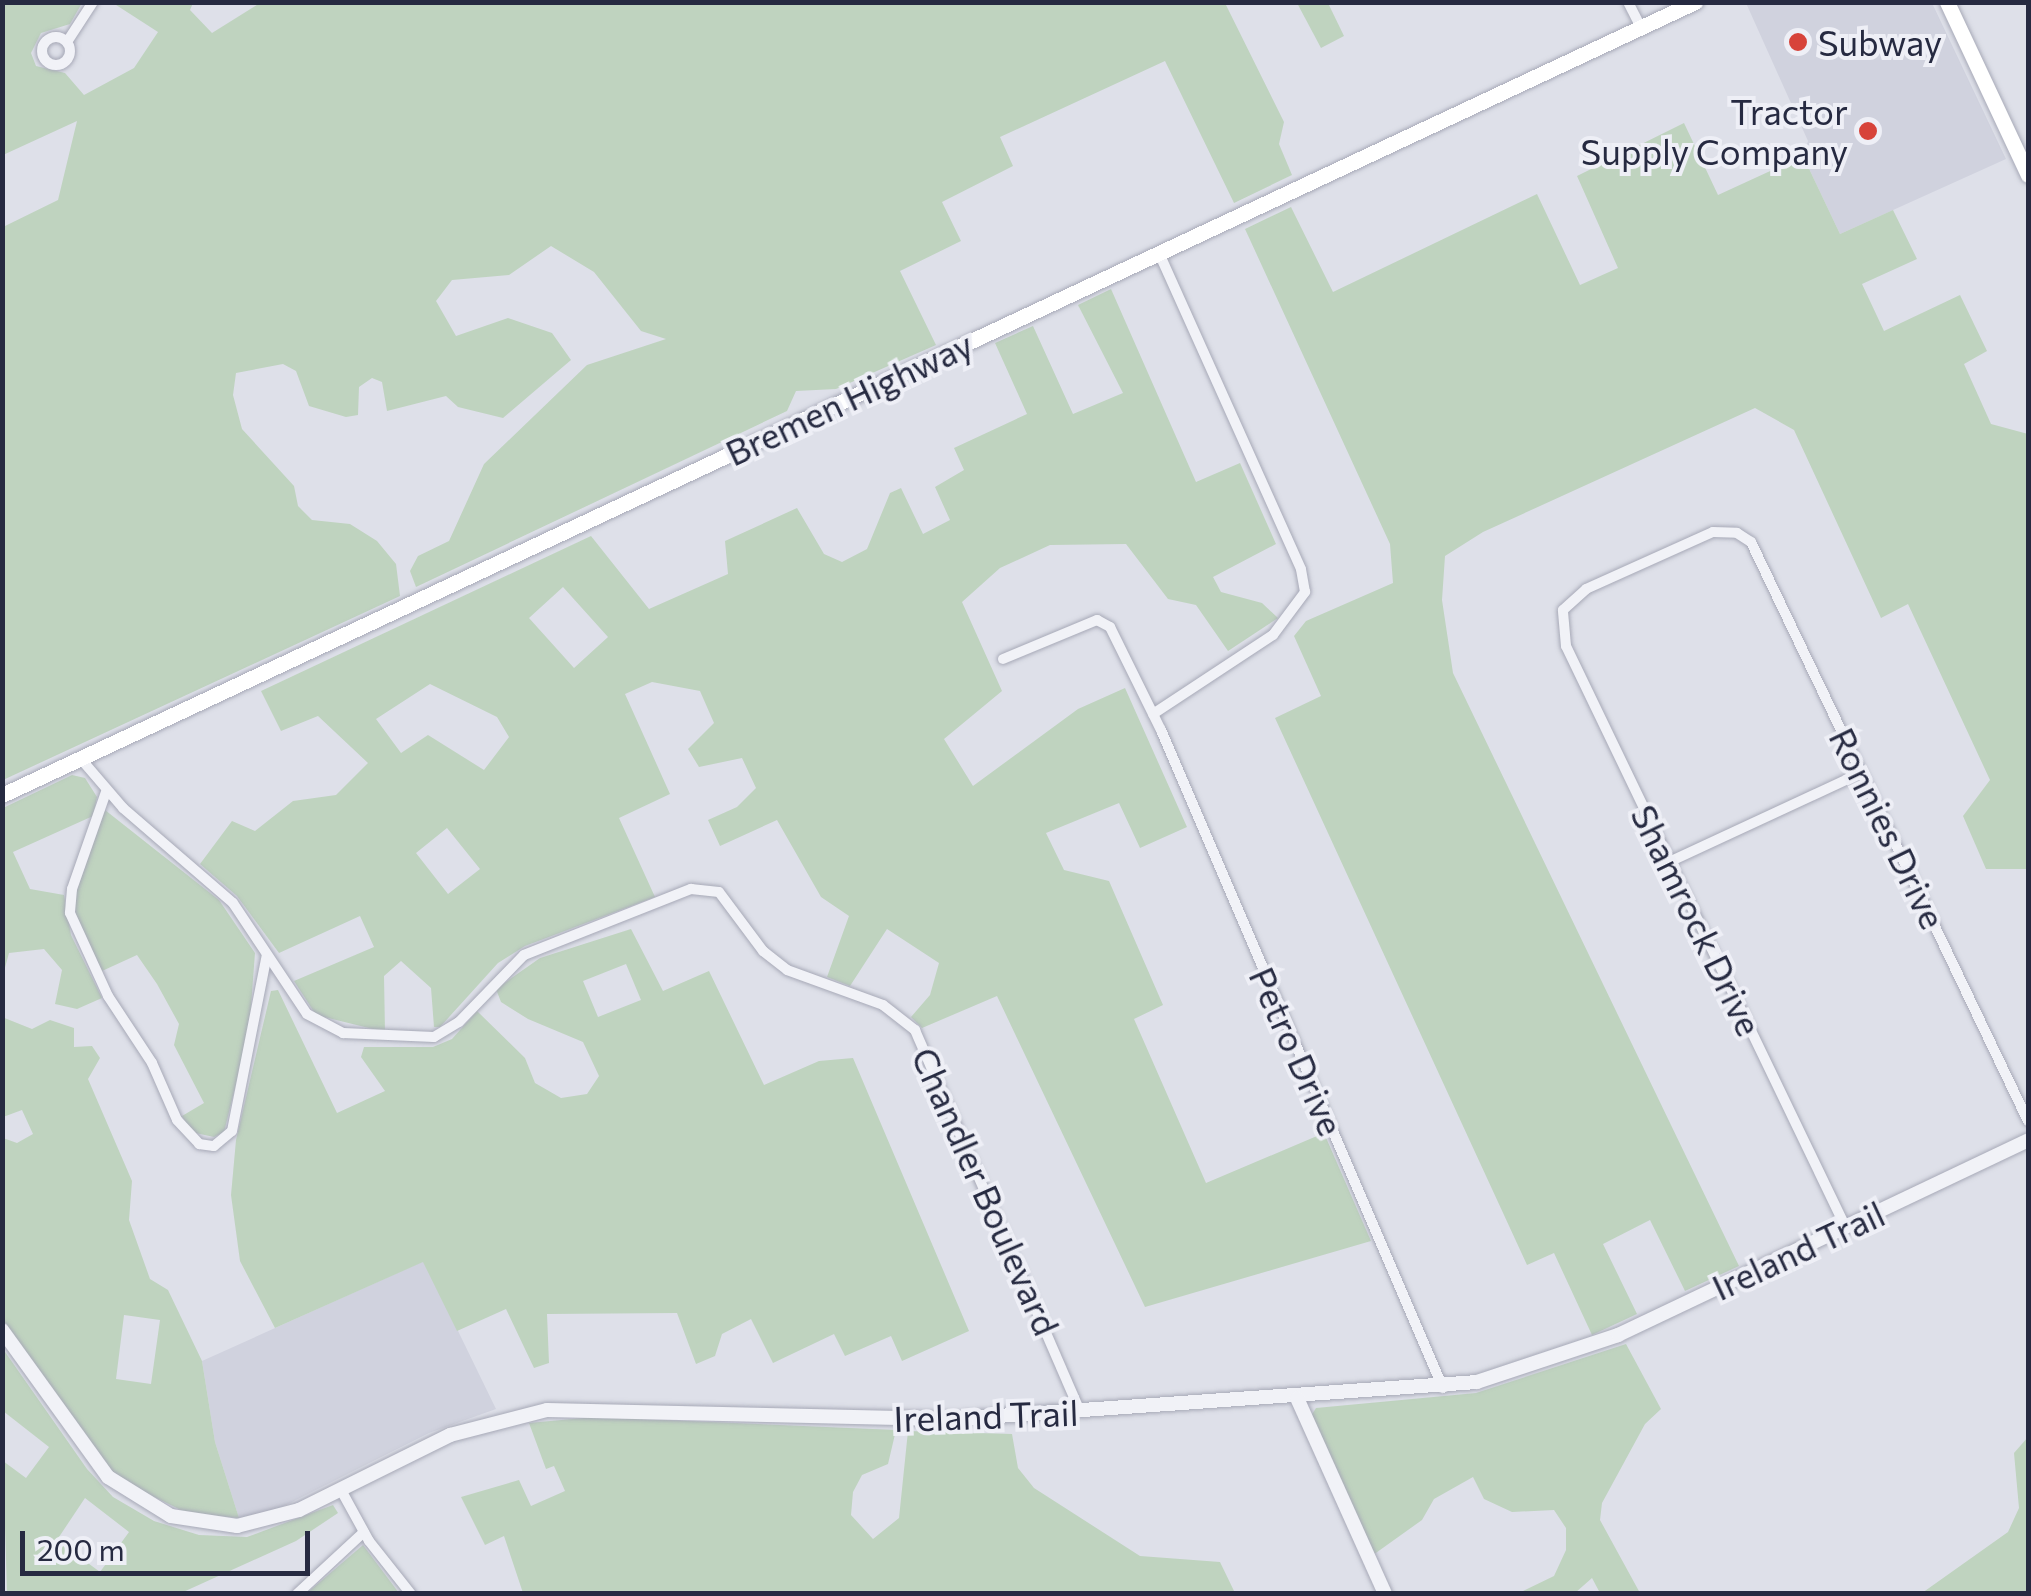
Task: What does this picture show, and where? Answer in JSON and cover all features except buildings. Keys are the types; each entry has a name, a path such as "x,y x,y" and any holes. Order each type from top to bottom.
{"main road":[{"name":"Bremen Highway","path":"2,795 1695,2"},
{"path":"1947,2 2028,174"}],"street":[{"path":"67,42 93,2"},
{"path":"1628,2 1641,28"},
{"path":"1153,714 1273,635 1304,592 1301,569 1159,253"},
{"name":"Shamrock Drive","path":"1744,537 1721,530 1695,538 1586,590 1563,610 1566,646 1846,1228"},
{"name":"Ronnies Drive","path":"1744,537 2028,1121"},
{"name":"Petro Drive","path":"1003,659 1102,621 1153,714 1443,1388"},
{"name":"Chandler Boulevard","path":"81,758 106,792 219,888 316,1022 343,1033 420,1040 459,1022 524,955 691,889 720,892 786,970 883,1005 914,1030 1080,1412"},
{"path":"1668,862 1861,772"},
{"path":"106,792 72,889 70,913 112,1005 152,1063 177,1120 199,1144 214,1146 232,1131 268,954"},
{"name":"Ireland Trail","path":"2,1330 96,1464 160,1511 214,1525 253,1524 341,1490 450,1434 547,1410 935,1419 1443,1388 1586,1349 2028,1140"},
{"path":"1297,1398 1385,1594"},
{"path":"341,1490 364,1532 411,1594"},
{"path":"297,1594 364,1532"}],"shaded area":[{"path":"1746,3 1932,3 2006,159 1840,234 1803,156 1808,141"},
{"path":"424,1261 496,1409 429,1433 278,1509 239,1518 215,1442 202,1361"}],"green space":[{"path":"3,3 82,3 70,24 41,33 31,53 36,66 65,73 84,95 134,68 158,32 113,3 193,3 190,10 212,33 260,3 1225,3 1284,122 1279,144 1292,175 1234,203 1165,61 1000,137 1013,166 942,202 961,241 900,271 936,345 836,389 796,391 787,411 416,587 410,571 418,556 449,541 484,464 587,365 666,339 641,331 594,272 551,246 509,275 452,280 436,301 456,336 508,318 552,333 571,360 503,418 458,407 446,396 387,411 382,382 372,378 359,387 358,415 346,417 309,406 296,371 283,364 236,373 233,395 242,429 294,486 298,506 312,520 350,524 377,541 396,564 400,596 3,780 3,227 58,200 77,121 3,155"},
{"path":"1297,3 1328,3 1344,36 1321,48"},
{"path":"1684,123 1718,195 1803,156 1840,234 1893,210 1917,259 1862,284 1884,331 1960,295 1987,351 1964,364 1991,424 2028,434 2028,869 1986,869 1963,816 1990,780 1908,604 1881,618 1794,430 1755,408 1483,532 1445,556 1442,600 1453,673 1739,1266 1685,1291 1650,1220 1603,1244 1637,1314 1592,1335 1554,1253 1527,1265 1275,718 1321,696 1294,636 1306,621 1393,583 1390,544 1245,229 1291,207 1333,292 1537,194 1580,285 1618,268 1577,176"},
{"path":"1111,289 1196,482 1240,463 1276,544 1213,577 1221,592 1262,603 1278,618 1228,651 1196,605 1168,599 1126,544 1050,545 1000,568 962,602 1002,691 944,739 973,786 1078,709 1125,688 1187,827 1140,848 1119,803 1046,833 1064,870 1109,881 1163,1005 1134,1019 1206,1183 1324,1133 1371,1241 1145,1307 997,996 922,1028 911,1017 930,995 939,963 887,929 850,986 827,977 849,916 821,897 777,820 720,846 708,820 737,807 756,788 742,758 699,767 688,749 714,723 700,691 652,682 625,694 670,794 619,818 655,897 525,946 498,963 440,1027 434,1027 431,988 401,961 384,976 385,1032 316,1015 294,981 374,947 360,916 279,953 237,896 200,864 232,821 255,831 293,801 336,795 368,763 318,716 281,731 261,691 591,536 649,609 728,574 725,541 797,508 824,554 842,562 867,549 890,493 901,488 923,534 950,520 935,487 964,470 954,448 1027,414 995,343 1033,326 1073,414 1123,393 1078,305","holes":["563,587 608,637 574,668 529,618","430,684 497,717 509,737 484,770 428,735 401,753 376,719","447,828 480,869 448,894 416,853"]},
{"path":"72,775 85,778 97,797 93,816 13,852 30,889 64,895 71,935 102,998 77,1009 55,1004 62,970 44,949 9,953 3,975 3,808"},
{"path":"105,810 219,900 255,953 249,1032 224,1132 214,1137 191,1132 182,1116 204,1103 174,1045 179,1024 157,984 137,955 102,971 76,919 74,898"},
{"path":"631,929 663,991 709,971 764,1085 819,1061 853,1058 969,1331 902,1361 891,1336 845,1356 834,1334 773,1363 751,1319 722,1334 715,1356 696,1364 677,1313 547,1314 549,1363 534,1368 506,1309 457,1331 423,1262 275,1328 240,1261 231,1195 236,1140 271,991 278,990 337,1113 385,1091 361,1057 364,1047 433,1047 452,1039 477,1011 525,1058 535,1083 561,1098 587,1094 599,1076 583,1042 528,1019 501,1002 496,989 540,958","holes":["626,964 641,1000 598,1017 583,981"]},
{"path":"2,1017 32,1029 50,1020 74,1028 74,1047 92,1046 100,1058 88,1079 132,1181 129,1220 150,1279 168,1290 202,1361 215,1442 239,1518 187,1513 126,1483 95,1456 3,1321 3,1138 17,1143 33,1134 22,1110 3,1117","holes":["124,1315 160,1320 151,1384 116,1379"]},
{"path":"1626,1344 1661,1409 1645,1424 1602,1503 1600,1520 1640,1593 1600,1593 1592,1578 1575,1593 1519,1593 1554,1576 1566,1550 1566,1528 1554,1510 1512,1512 1484,1499 1473,1477 1434,1499 1422,1520 1373,1555 1311,1416 1316,1408 1476,1393"},
{"path":"3,1349 87,1469 113,1497 154,1521 199,1535 247,1537 333,1505 338,1513 296,1541 181,1593 7,1593 3,1461 26,1478 49,1447 3,1411","holes":["85,1498 129,1532 100,1572 57,1540"]},
{"path":"594,1417 896,1430 888,1464 862,1475 853,1492 851,1515 873,1539 899,1518 908,1431 1012,1434 1018,1468 1034,1488 1140,1556 1220,1562 1235,1593 523,1593 504,1536 485,1545 461,1497 519,1480 531,1506 565,1491 554,1466 546,1469 529,1423"},
{"path":"2028,1437 2028,1593 1922,1593 2008,1532 2019,1508 2014,1453"},
{"path":"363,1545 399,1593 307,1593"}],"place":[{"name":"Subway","path":"1798,42"},
{"name":"Tractor Supply Company","path":"1868,131"}]}
